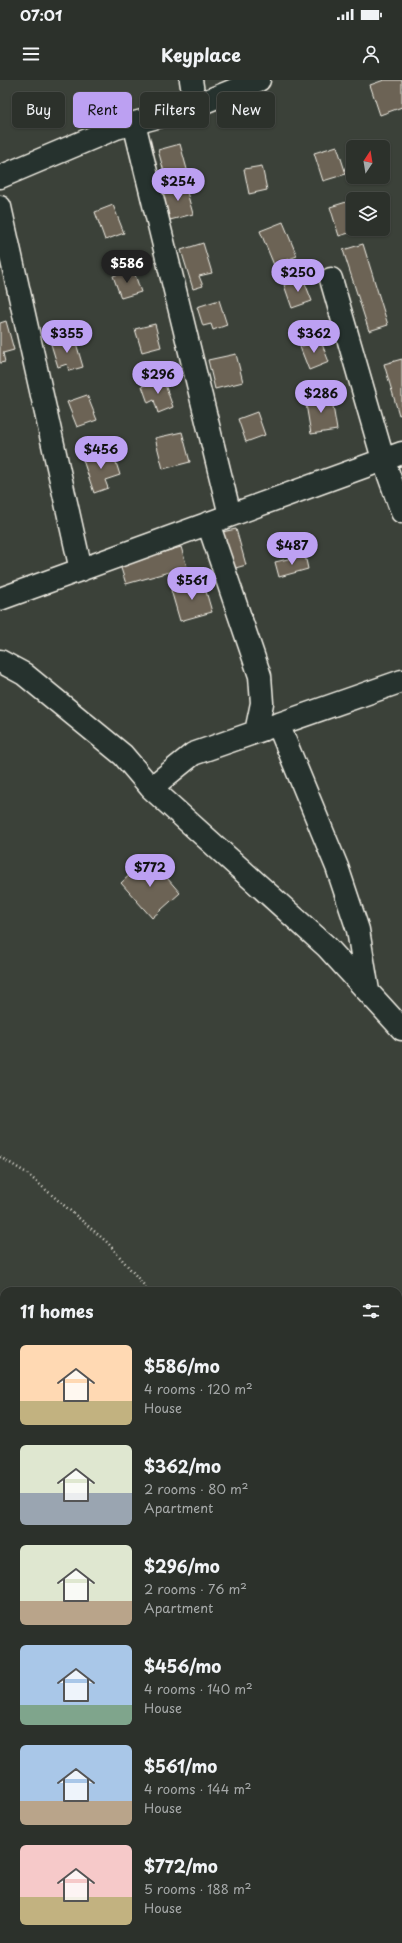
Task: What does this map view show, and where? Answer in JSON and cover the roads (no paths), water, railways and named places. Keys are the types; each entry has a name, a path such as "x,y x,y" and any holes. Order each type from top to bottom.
{"street":[{"path":"191,80 193,92"},
{"path":"209,100 258,80"},
{"path":"0,177 116,128 140,121"},
{"path":"134,123 230,515"},
{"path":"0,206 81,570"},
{"path":"331,279 393,456 402,512"},
{"path":"0,599 393,456"},
{"path":"208,523 260,676 262,702 256,732"},
{"path":"0,661 24,674 122,755 151,788 327,947 402,1029"},
{"path":"151,788 193,754 402,681"},
{"path":"278,724 338,867 358,930 368,991"}]}
